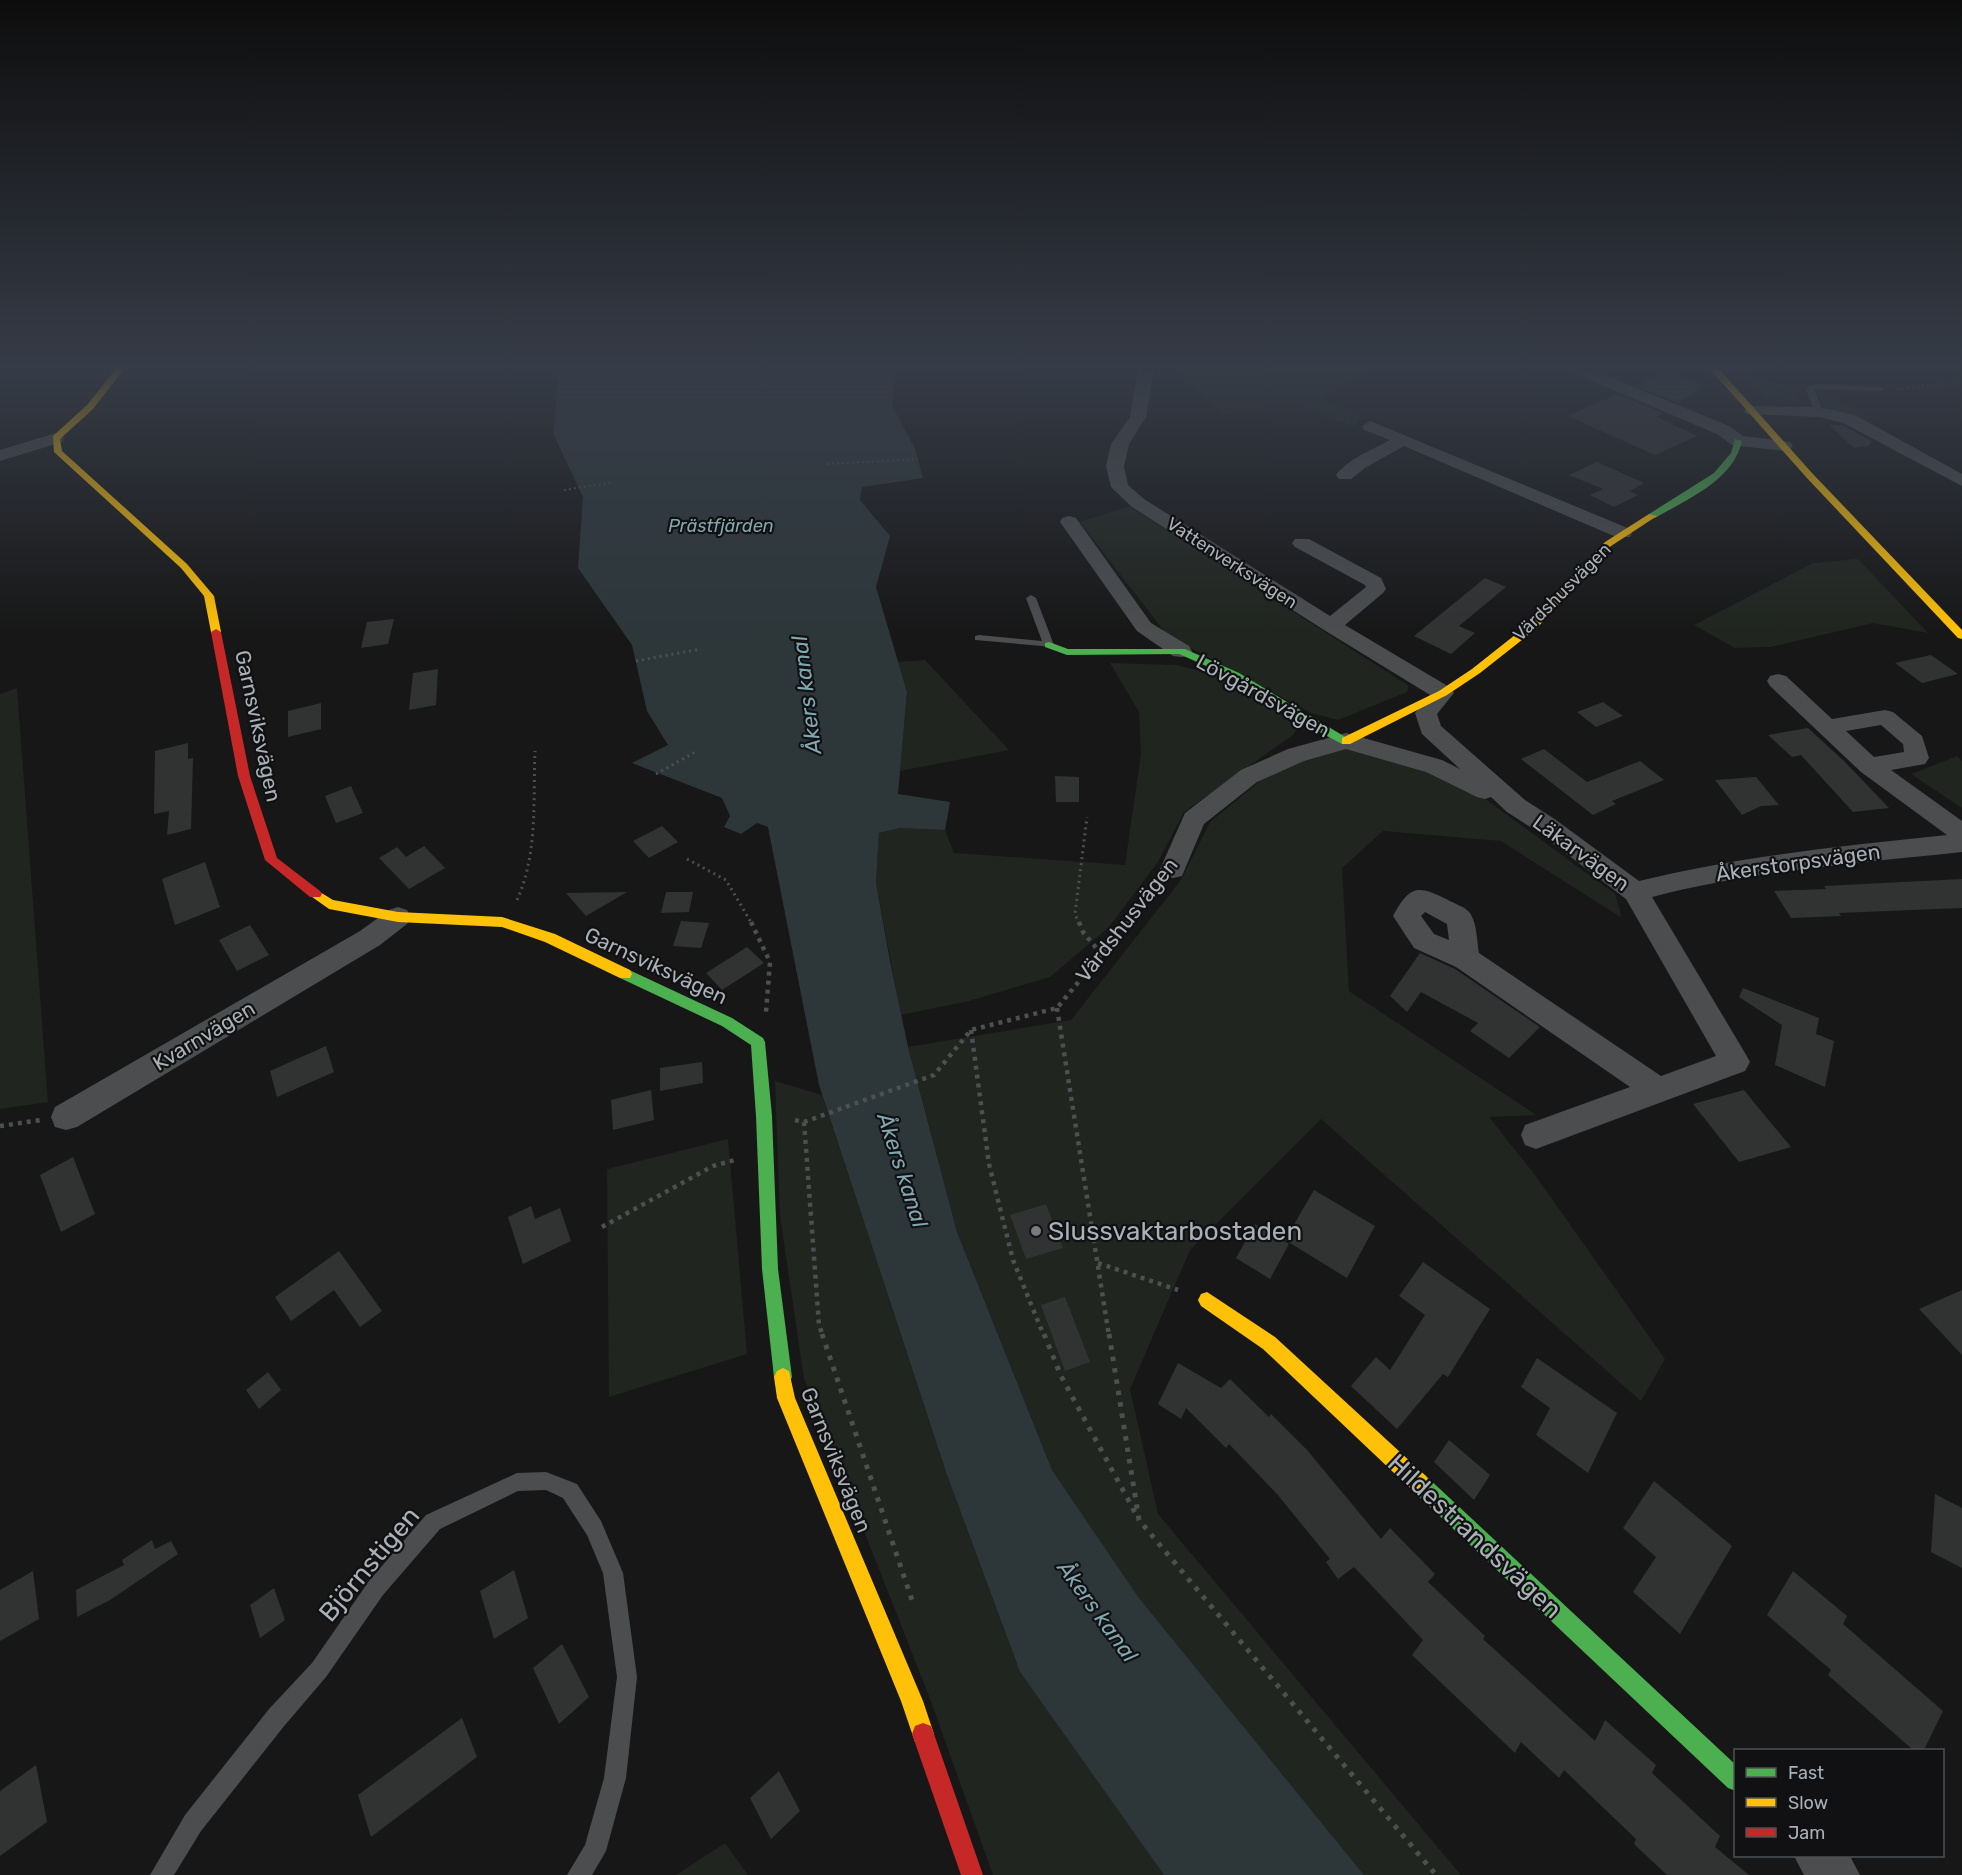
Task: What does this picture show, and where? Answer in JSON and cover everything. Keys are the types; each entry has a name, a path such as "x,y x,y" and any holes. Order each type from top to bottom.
{"street":[{"name":"Garnsviksvägen","path":"63,456 184,566 209,596 244,776 271,860 329,904 398,917 502,922 550,938 727,1022 758,1042 766,1152 770,1269 786,1398 912,1701 972,1875"},
{"name":"Vattenverksvägen","path":"1117,456 1115,465 1120,487 1138,503 1331,626 1443,693"},
{"path":"1346,475 1373,456"},
{"name":"Värdshusvägen","path":"1442,456 1623,533"},
{"name":"Värdshusvägen","path":"1173,868 1194,819 1249,776 1296,755 1346,741 1443,693 1476,671 1533,626 1608,544 1726,469 1735,456"},
{"path":"1793,456 1962,636"},
{"path":"1919,456 1962,481"},
{"name":"Lövgårdsvägen","path":"1069,522 1144,627 1181,651 1235,675 1308,721 1346,741"},
{"path":"1302,543 1374,582 1376,589 1331,626"},
{"name":"Lövgårdsvägen","path":"1049,645 1067,652 1181,651"},
{"path":"1778,681 1869,766 1962,834"},
{"name":"Läkarvägen","path":"1443,693 1426,713 1430,729 1516,806 1547,826 1635,892 1735,1062 1536,1135"},
{"path":"1827,727 1885,717 1914,741 1917,758 1869,766"},
{"path":"1346,741 1434,766 1516,806"},
{"name":"Åkerstorpsvägen","path":"1635,892 1690,878 1801,859 1962,843"},
{"name":"Kvarnvägen","path":"66,1117 370,938 398,917"},
{"path":"1466,959 1658,1090"},
{"name":"Hildestrandsvägen","path":"1207,1300 1269,1343 1734,1778"},
{"path":"1818,1857 1838,1875"}],"lane":[{"path":"979,638 1049,645 1031,598"},
{"name":"Björnstigen","path":"161,1875 193,1824 277,1717 318,1670 376,1588 433,1522 517,1482 546,1481 570,1491 594,1528 613,1573 627,1677 616,1767 595,1851 579,1875"}],"path":[{"path":"827,464 918,459"},
{"path":"564,490 614,482"},
{"path":"636,661 701,649"},
{"path":"502,922 523,891 527,869 535,751"},
{"path":"656,774 697,751"},
{"path":"1087,817 1075,914 1083,932 1102,955"},
{"path":"687,859 726,880 752,923 770,962 766,1016 758,1042"},
{"name":"Värdshusvägen","path":"1057,1008 1173,868"},
{"path":"916,1612 819,1325 804,1122 934,1075 971,1030 1057,1008 1139,1520"},
{"path":"971,1030 989,1164 1012,1260 1061,1376 1139,1520 1436,1875"},
{"path":"0,1126 66,1117"},
{"path":"602,1227 713,1167 766,1152"},
{"path":"1098,1263 1207,1300"}],"shaded area":[{"path":"1129,506 1409,686 1407,692 1338,720 1311,713 1167,635 1080,522"},
{"path":"1858,559 1928,633 1873,623 1770,647 1735,648 1694,625 1813,563"},
{"path":"925,660 1009,750 900,771 907,692 898,662"},
{"path":"1110,663 1177,665 1228,678 1300,723 1293,735 1184,812 1158,862 1108,928 1050,977 969,1001 901,1015 876,883 879,833 900,828 945,830 954,853 1125,865 1141,754 1139,712"},
{"path":"17,688 48,1102 0,1109 0,694"},
{"path":"1323,743 1439,765 1615,894 1622,918 1501,841 1383,831 1342,868 1349,991 1536,1115 1489,1117 1535,1175 1665,1359 1641,1401 1321,1119 1190,1250 1130,1389 1158,1514 1461,1875 1364,1875 1139,1598 1052,1470 957,1232 908,1047 1071,1020 1181,880 1210,822 1265,777"},
{"path":"1957,756 1962,761 1962,808 1911,774"},
{"path":"775,1081 822,1095 947,1475 1020,1672 1164,1875 993,1875 929,1696 804,1379 780,1216"},
{"path":"728,1139 747,1354 609,1397 607,1169"},
{"path":"725,1843 748,1875 676,1875"}],"water":[{"path":"564,456 917,456 923,478 862,487 860,500 890,536 876,587 907,692 898,794 950,802 945,830 900,828 879,833 876,883 908,1047 957,1232 1052,1470 1139,1598 1364,1875 1164,1875 1020,1672 947,1475 819,1085 768,827 757,823 741,834 724,827 730,816 722,798 632,763 668,745 647,711 632,645 578,568 583,497"}],"building":[{"path":"1597,462 1644,483 1630,491 1638,495 1614,507 1590,495 1603,489 1569,475"},
{"path":"1485,578 1506,587 1459,626 1475,633 1451,654 1414,636"},
{"path":"394,619 388,644 361,648 367,622"},
{"path":"1931,655 1958,674 1922,683 1895,663"},
{"path":"438,669 436,705 409,710 413,673"},
{"path":"1603,702 1623,716 1596,727 1577,712"},
{"path":"321,703 321,729 288,737 288,711"},
{"path":"1808,728 1845,762 1889,808 1853,812 1801,755 1792,757 1768,735"},
{"path":"188,743 188,759 193,758 191,829 167,835 169,811 154,814 155,751"},
{"path":"1544,749 1587,782 1640,761 1664,780 1612,801 1616,804 1593,815 1521,759"},
{"path":"1055,776 1079,777 1079,802 1056,802"},
{"path":"1756,777 1779,805 1761,806 1742,815 1715,780"},
{"path":"351,786 363,813 336,823 325,796"},
{"path":"662,826 678,842 649,858 633,841"},
{"path":"424,846 445,868 409,889 379,858 397,847 406,857"},
{"path":"205,862 220,907 175,925 162,879"},
{"path":"1962,879 1962,908 1839,913 1841,916 1791,918 1774,891 1826,889 1824,886"},
{"path":"627,892 586,916 566,893"},
{"path":"666,892 693,892 689,912 661,913"},
{"path":"681,921 709,923 701,948 673,946"},
{"path":"250,925 269,955 237,971 219,940"},
{"path":"747,947 764,963 722,990 706,973"},
{"path":"1420,953 1455,969 1540,1027 1509,1058 1470,1031 1478,1023 1421,992 1407,1012 1390,996"},
{"path":"1743,988 1819,1018 1816,1034 1834,1041 1825,1087 1775,1065 1782,1025 1739,997"},
{"path":"326,1046 334,1072 277,1097 270,1071"},
{"path":"702,1062 703,1083 660,1091 660,1068"},
{"path":"651,1090 654,1120 613,1130 611,1100"},
{"path":"1744,1090 1791,1147 1739,1162 1693,1104"},
{"path":"73,1157 95,1214 61,1232 40,1175"},
{"path":"1314,1190 1375,1226 1347,1278 1285,1240"},
{"name":"Slussvaktarbostaden","path":"1046,1204 1063,1248 1026,1259 1010,1215"},
{"path":"531,1206 535,1219 560,1208 571,1241 523,1264 508,1217"},
{"path":"1255,1224 1289,1244 1270,1279 1236,1258"},
{"path":"339,1251 382,1311 360,1327 334,1290 291,1321 275,1297"},
{"path":"1423,1262 1490,1309 1448,1377 1443,1374 1397,1429 1351,1386 1376,1357 1390,1370 1425,1315 1399,1296"},
{"path":"1962,1290 1962,1355 1919,1309"},
{"path":"1065,1297 1090,1362 1065,1371 1041,1305"},
{"path":"1537,1358 1617,1413 1588,1473 1536,1435 1550,1408 1521,1387"},
{"path":"1178,1363 1221,1388 1230,1379 1269,1417 1271,1414 1307,1450 1381,1539 1390,1528 1435,1574 1428,1582 1485,1636 1483,1639 1595,1741 1605,1720 1656,1765 1652,1773 1720,1836 1715,1847 1749,1875 1667,1875 1634,1844 1636,1839 1564,1770 1559,1778 1521,1742 1515,1753 1412,1655 1423,1640 1354,1567 1338,1579 1326,1562 1330,1559 1277,1494 1229,1444 1226,1448 1186,1408 1181,1419 1158,1404"},
{"path":"268,1372 281,1390 259,1409 246,1390"},
{"path":"1449,1440 1490,1475 1474,1500 1434,1462"},
{"path":"1654,1481 1732,1546 1680,1634 1633,1592 1656,1557 1623,1528"},
{"path":"1935,1494 1962,1508 1962,1568 1931,1552"},
{"path":"152,1540 155,1549 171,1541 178,1554 110,1600 77,1617 76,1590 124,1565 122,1560"},
{"path":"514,1570 528,1618 494,1639 480,1591"},
{"path":"33,1571 39,1619 0,1641 0,1590"},
{"path":"1793,1571 1847,1616 1843,1624 1943,1711 1924,1749 1912,1749 1828,1675 1831,1670 1767,1615"},
{"path":"274,1588 285,1620 260,1638 250,1605"},
{"path":"562,1644 589,1697 559,1724 533,1668"},
{"path":"462,1718 477,1757 371,1837 358,1795"},
{"path":"36,1765 47,1822 0,1856 0,1791"},
{"path":"779,1771 800,1811 771,1839 750,1798"}],"traffic: fast":[{"path":"1652,516 1717,475 1733,456"},
{"path":"1049,645 1067,652 1181,651 1235,675 1308,721 1346,741"},
{"path":"625,974 727,1022 758,1042 764,1116 770,1269 783,1377"},
{"path":"1419,1483 1734,1778"}],"traffic: slow":[{"path":"63,456 184,566 209,596 216,632"},
{"path":"1792,456 1962,636"},
{"path":"1346,741 1443,693 1476,671 1533,626 1608,544 1652,516"},
{"path":"315,894 329,904 398,917 502,922 550,938 625,974"},
{"path":"1207,1300 1269,1343 1419,1483"},
{"path":"783,1377 786,1398 912,1701 923,1734"}],"traffic: jam":[{"path":"216,632 244,776 271,860 315,894"},
{"path":"923,1734 972,1875"}],"place":[{"name":"Slussvaktarbostaden","path":"1036,1231"}],"water label":[{"name":"Prästfjärden","path":"721,526"},
{"name":"Åkers kanal","path":"806,695"},
{"name":"Åkers kanal","path":"903,1170"},
{"name":"Åkers kanal","path":"1098,1611"}]}
